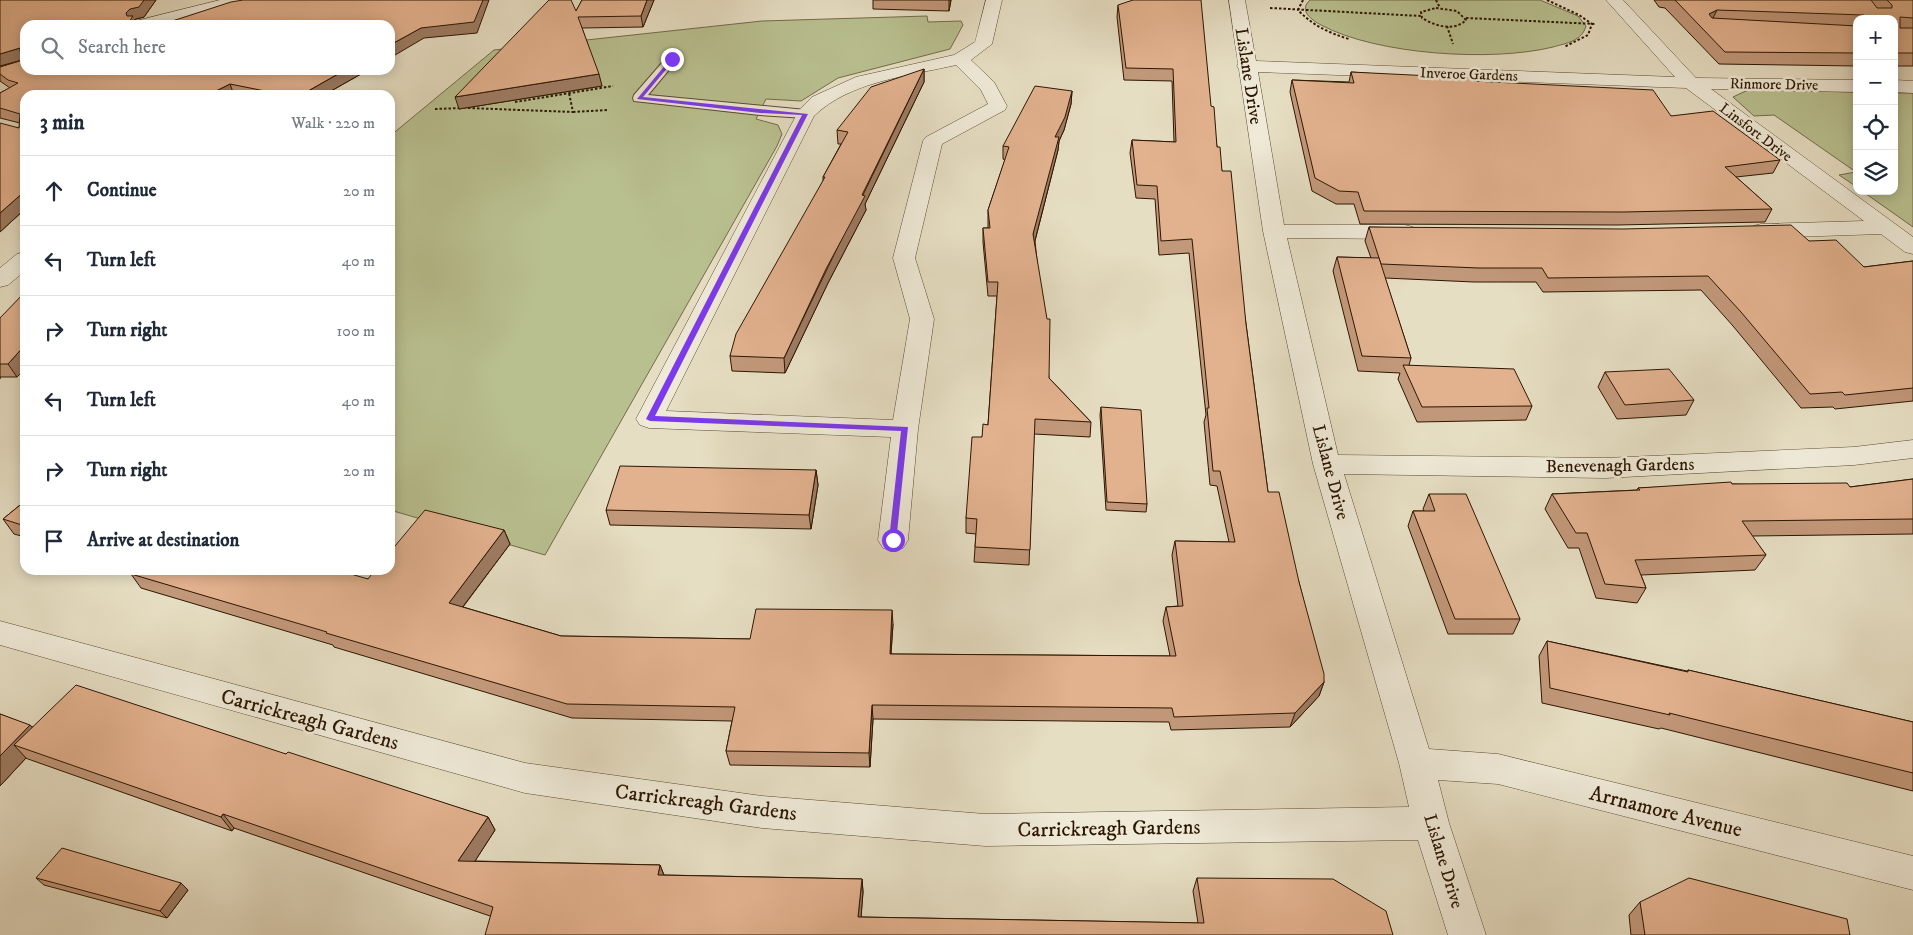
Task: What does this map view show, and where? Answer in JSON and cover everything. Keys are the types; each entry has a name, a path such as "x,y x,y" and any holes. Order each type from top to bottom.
{"street":[{"path":"162,20 240,0"},
{"path":"905,429 650,419 806,114 818,101 862,81 960,59 983,44 994,0"},
{"name":"Lislane Drive","path":"1237,0 1246,66 1274,231 1327,464 1416,763 1431,823 1467,935"},
{"name":"Linsfort Drive","path":"1614,0 1691,83 1913,247"},
{"path":"893,540 905,429 922,318 904,258 933,142 998,106 994,93 960,59"},
{"name":"Inveroe Gardens","path":"1246,66 1691,83"},
{"name":"Rinmore Drive","path":"1691,83 1853,86"},
{"path":"1898,86 1913,87"},
{"path":"1744,231 1884,227"},
{"path":"1274,231 1421,232"},
{"path":"0,280 20,263"},
{"name":"Benevenagh Gardens","path":"1327,464 1605,468 1854,456 1913,449"},
{"name":"Carrickreagh Gardens","path":"0,633 525,778 762,812 985,830 1431,823"},
{"name":"Arrnamore Avenue","path":"1416,763 1498,769 1913,873"}],"lane":[{"path":"672,59 639,98 806,114"}],"path":[{"path":"1298,10 1303,0"},
{"path":"1436,0 1440,8"},
{"path":"1547,0 1579,15 1592,24"},
{"path":"1264,8 1421,16 1431,23 1446,26 1460,25 1465,23 1466,18"},
{"path":"1421,16 1421,12 1424,10 1440,8 1456,11 1466,18 1592,24"},
{"path":"1298,10 1306,20 1336,36 1353,40"},
{"path":"1564,48 1588,35 1592,24"},
{"path":"1446,26 1454,47"},
{"path":"515,102 655,80"},
{"path":"569,93 573,112"},
{"path":"434,109 468,108 573,112 609,110"}],"green space":[{"path":"1310,0 1540,0 1578,16 1586,26 1581,35 1573,41 1528,52 1468,55 1435,53 1372,43 1321,25 1310,18 1306,11 1305,8"},
{"path":"927,16 928,22 961,21 963,25 950,49 838,78 801,101 766,99 756,119 778,125 782,134 777,146 545,555 395,511 395,132 494,50 762,21"},
{"path":"1748,90 1853,92 1853,170 1774,115 1754,116 1733,97"},
{"path":"1898,93 1913,93 1913,227 1868,195 1898,195"},
{"path":"1853,173 1853,184 1839,175"}],"building":[{"path":"0,0 144,0 139,7 130,9 126,13 127,16 133,16 130,20 20,20 20,48 0,54"},
{"path":"243,0 483,0 474,22 421,28 395,42 395,20 175,20"},
{"path":"549,0 571,0 576,11 582,0 647,0 641,16 578,17 599,74 455,97"},
{"path":"1133,0 1201,0 1211,106 1214,107 1217,147 1220,147 1222,171 1231,171 1246,324 1268,492 1279,492 1299,582 1324,674 1324,682 1295,713 1174,717 1172,708 872,705 869,753 726,751 735,707 567,704 134,575 354,575 368,579 371,575 395,575 395,546 425,510 504,530 449,603 561,636 750,639 756,609 892,610 890,654 1176,656 1166,607 1183,606 1175,541 1235,542 1220,471 1213,471 1207,408 1209,408 1192,239 1161,241 1157,186 1137,185 1132,140 1176,142 1173,69 1126,68 1118,5"},
{"path":"1675,0 1871,0 1877,8 1892,8 1892,5 1887,0 1913,0 1913,18 1900,17 1900,28 1913,28 1913,53 1898,53 1898,15 1717,10 1709,14 1712,18 1853,26 1853,53 1725,52"},
{"path":"20,61 20,75 336,75 310,90 260,90 230,84 218,90 20,90 20,114 0,108 0,93 18,83 8,80 0,74 0,67"},
{"path":"924,69 862,195 865,196 826,269 784,358 730,356 736,334 825,177 823,177 848,132 837,130 871,87"},
{"path":"1351,72 1472,78 1473,81 1653,90 1671,116 1713,111 1780,160 1725,167 1772,209 1623,212 1364,211 1358,192 1339,191 1315,178 1292,80 1354,83"},
{"path":"1035,86 1072,91 1065,117 1055,137 1059,137 1033,234 1047,319 1050,319 1049,378 1091,422 1035,419 1030,550 975,547 977,519 966,518 972,437 982,437 983,424 988,425 998,282 988,282 983,228 990,228 988,210 1009,147 1003,146"},
{"path":"20,114 20,195 0,213 0,123 19,128"},
{"path":"1791,225 1809,241 1836,240 1864,267 1913,261 1913,388 1845,395 1842,392 1810,394 1708,276 1548,278 1542,268 1479,268 1381,264 1369,227 1623,229"},
{"path":"1337,257 1379,258 1411,358 1362,356"},
{"path":"20,297 20,351 8,364 0,364 0,318"},
{"path":"1403,365 1514,369 1532,406 1422,407"},
{"path":"1669,369 1694,400 1625,405 1605,372"},
{"path":"1101,407 1141,410 1147,504 1107,502"},
{"path":"620,466 816,470 809,515 606,510"},
{"path":"1913,479 1913,519 1742,521 1766,555 1635,560 1646,588 1605,584 1587,533 1576,533 1552,494 1640,490 1638,488 1731,482 1732,484 1847,483 1850,487"},
{"path":"1429,494 1466,494 1520,619 1455,619 1413,511 1435,511"},
{"path":"20,505 20,524 3,519"},
{"path":"1547,641 1688,672 1688,670 1913,722 1913,773 1669,713 1670,715 1550,688"},
{"path":"76,685 286,754 288,752 488,817 458,861 660,865 658,875 862,879 858,917 1204,923 1197,878 1333,879 1386,911 1393,935 485,935 493,907 223,814 221,817 14,745"},
{"path":"0,714 30,725 0,756"},
{"path":"62,848 181,883 160,911 36,878"},
{"path":"1689,878 1847,919 1850,935 1645,935 1640,902"}],"route":[{"path":"672,59 639,98 806,114 650,419 905,429 893,540"}]}
